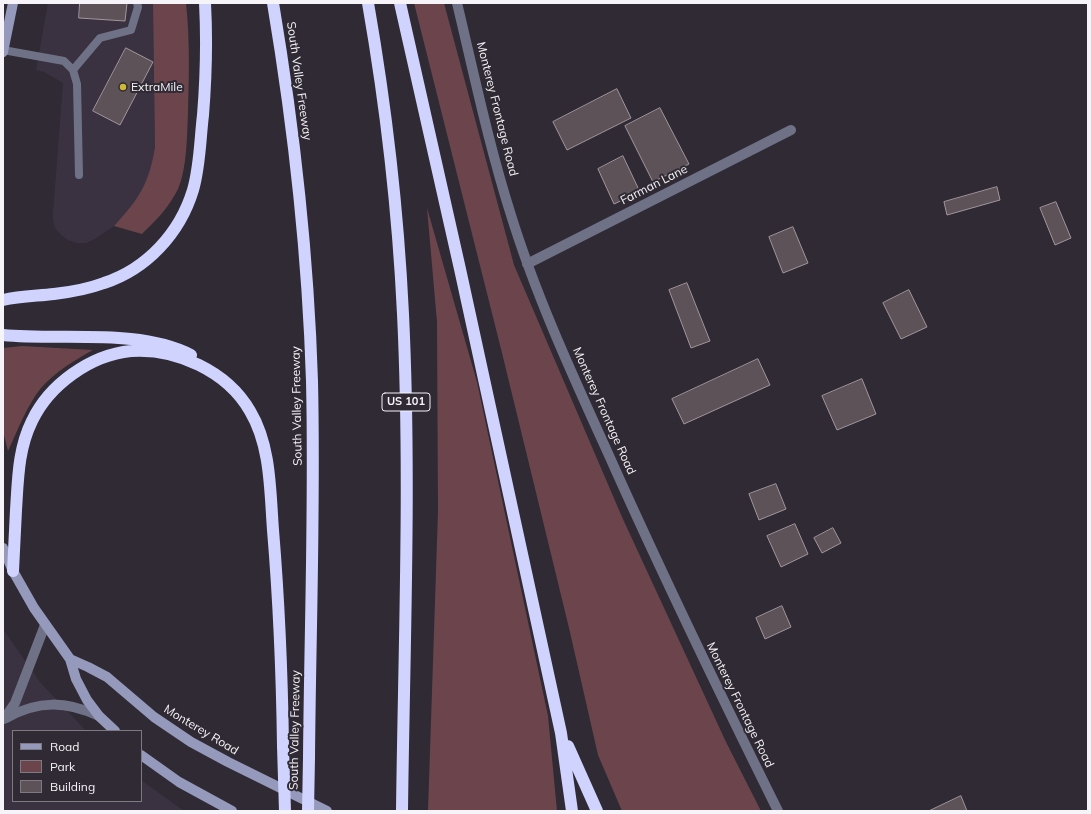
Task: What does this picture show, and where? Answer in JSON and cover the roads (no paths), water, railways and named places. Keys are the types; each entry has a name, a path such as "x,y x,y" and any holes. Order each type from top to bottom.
{"highway":[{"path":"3,300 18,297 74,292 105,283 144,262 166,241 177,226 193,190 199,155 206,52 205,3"},
{"name":"South Valley Freeway","path":"273,3 286,84 297,174 305,252 310,338 313,462 308,811"},
{"name":"US 101","path":"368,3 378,63 389,150 397,228 404,326 407,475 402,808"},
{"path":"400,3 460,269 561,733 572,811"},
{"path":"3,335 117,338 171,346 194,357 221,378 236,392 250,411 259,430 269,481 280,619 285,811"},
{"path":"14,571 18,473 24,443 35,415 45,400 61,384 70,376 94,362 118,353 130,351 157,352 180,358 203,366 221,378"},
{"path":"561,733 597,811"}],"main road":[{"path":"3,51 13,3"},
{"name":"Monterey Road","path":"3,548 14,571 45,625 70,659 79,684 87,700 99,716 114,730"},
{"name":"Monterey Road","path":"70,659 108,677 154,717 191,742 327,811"},
{"path":"142,756 179,782 232,811"}],"street":[{"name":"Monterey Frontage Road","path":"457,3 495,157 511,216 527,264 574,378 642,530 778,811"},
{"name":"Farman Lane","path":"527,264 791,130"},
{"path":"3,720 15,703 45,625"},
{"path":"3,720 27,709 43,705 56,704 76,706 99,716"}],"lane":[{"path":"73,70 100,38 131,30 138,7 137,3"},
{"path":"3,51 64,61 73,70 77,84 79,175"}],"place":[{"name":"ExtraMile","path":"123,87"}]}
